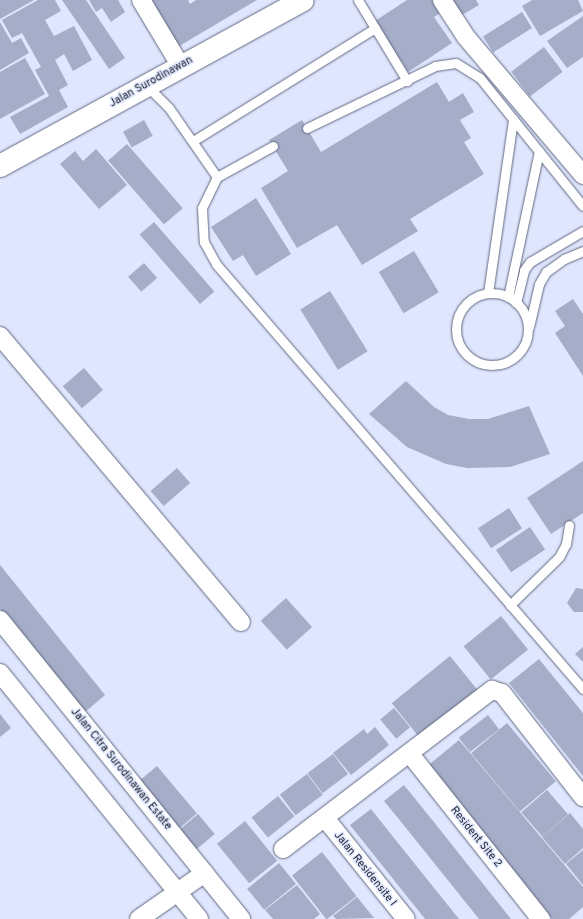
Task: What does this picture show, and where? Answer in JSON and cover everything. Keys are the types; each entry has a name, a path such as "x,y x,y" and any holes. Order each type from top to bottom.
{"main road":[{"name":"Jalan Surodinawan","path":"0,166 146,84 303,0"}],"street":[{"path":"141,0 180,66"},
{"path":"442,0 466,37 583,175"},
{"path":"0,336 241,622"},
{"name":"Jalan Citra Surodinawan Estate","path":"0,620 242,919"},
{"path":"0,673 199,919"},
{"path":"283,849 497,689 583,796"},
{"name":"Resident Site 2","path":"410,754 542,919"},
{"name":"Jalan Residensite I","path":"325,818 406,919"},
{"path":"139,919 205,873"}],"lane":[{"path":"358,0 407,81"},
{"path":"193,141 375,28"},
{"path":"307,128 407,81 434,66 456,63 480,78 583,206"},
{"path":"146,84 193,141 217,177"},
{"path":"488,293 514,119"},
{"path":"273,146 217,177 202,208 200,224 204,242 216,264 583,689"},
{"path":"508,297 539,152"},
{"path":"516,303 524,270 530,262 583,231"},
{"path":"528,331 527,320 516,303 508,297 488,293 469,301 458,318 457,338 467,356 486,365 506,362 522,350 528,331 539,284 546,272 554,264 583,251"},
{"path":"510,605 559,557 566,544 569,525"}],"building":[{"path":"0,0 34,0 0,19"},
{"path":"38,0 55,0 61,11 45,20 54,36 74,26 92,60 73,71 64,54 55,60 68,85 59,90 68,107 20,134 10,117 49,96 35,70 41,67 22,33 12,38 2,20"},
{"path":"62,0 86,0 125,58 109,69"},
{"path":"89,0 118,0 125,12 111,22 102,8 96,12"},
{"path":"148,0 188,0 190,4 196,0 257,0 176,48"},
{"path":"407,0 432,0 440,13 434,17 452,43 408,72 375,21"},
{"path":"446,0 476,0 479,5 457,18"},
{"path":"532,0 578,0 583,11 540,36 522,6"},
{"path":"522,12 532,28 493,52 483,36"},
{"path":"583,16 583,57 567,68 547,41"},
{"path":"0,22 12,43 21,38 29,53 0,70"},
{"path":"544,47 563,72 530,96 511,72"},
{"path":"25,58 45,94 0,119 0,72"},
{"path":"437,82 449,102 463,93 474,112 460,120 471,138 464,142 484,174 410,219 418,231 362,265 337,225 297,248 261,188 288,171 269,140 302,120 321,152"},
{"path":"144,120 153,136 132,147 123,132"},
{"path":"127,144 183,208 164,225 108,160"},
{"path":"96,149 127,185 99,209 60,164 75,151 83,161"},
{"path":"256,198 291,254 256,276 243,255 233,261 211,227"},
{"path":"154,222 214,291 200,304 140,234"},
{"path":"414,251 439,292 404,313 379,272"},
{"path":"144,263 157,278 141,292 128,277"},
{"path":"330,291 368,351 338,370 300,310"},
{"path":"573,299 583,314 583,376 555,333 565,326 555,311"},
{"path":"84,368 103,390 82,408 63,386"},
{"path":"406,381 434,407 448,415 469,419 488,419 529,406 550,454 510,467 467,468 446,464 407,447 369,414"},
{"path":"583,461 583,513 551,534 527,498"},
{"path":"177,468 190,483 164,506 151,491"},
{"path":"509,508 522,528 491,548 478,528"},
{"path":"530,527 545,549 511,572 496,550"},
{"path":"0,565 105,695 84,713 0,609"},
{"path":"576,588 583,589 583,612 574,612 567,603"},
{"path":"286,598 312,627 287,650 261,621"},
{"path":"501,616 528,649 491,680 464,646"},
{"path":"583,647 583,662 575,654"},
{"path":"450,656 478,691 420,738 392,703"},
{"path":"539,659 583,713 583,776 509,683"},
{"path":"394,708 410,727 396,739 380,720"},
{"path":"0,714 11,728 0,737"},
{"path":"488,715 499,729 470,752 459,738"},
{"path":"507,723 556,781 520,811 471,753"},
{"path":"375,727 389,745 351,775 333,753 364,729 367,734"},
{"path":"459,740 583,887 583,907 569,919 552,919 425,768"},
{"path":"333,754 348,774 322,793 307,773"},
{"path":"157,766 197,813 177,830 137,783"},
{"path":"307,774 323,795 295,815 280,794"},
{"path":"404,785 511,919 479,919 384,801"},
{"path":"547,790 568,814 542,836 521,812"},
{"path":"278,796 294,816 268,838 252,817"},
{"path":"371,809 459,919 425,919 350,825"},
{"path":"570,813 583,829 583,848 565,864 542,837"},
{"path":"198,814 215,834 195,851 178,831"},
{"path":"245,821 277,861 249,883 217,844"},
{"path":"583,850 583,885 566,864"},
{"path":"322,852 356,896 326,919 292,875"},
{"path":"279,863 296,884 264,910 247,889"},
{"path":"297,885 320,914 314,919 273,919 265,910"},
{"path":"357,897 374,918 336,919 333,916"}]}
